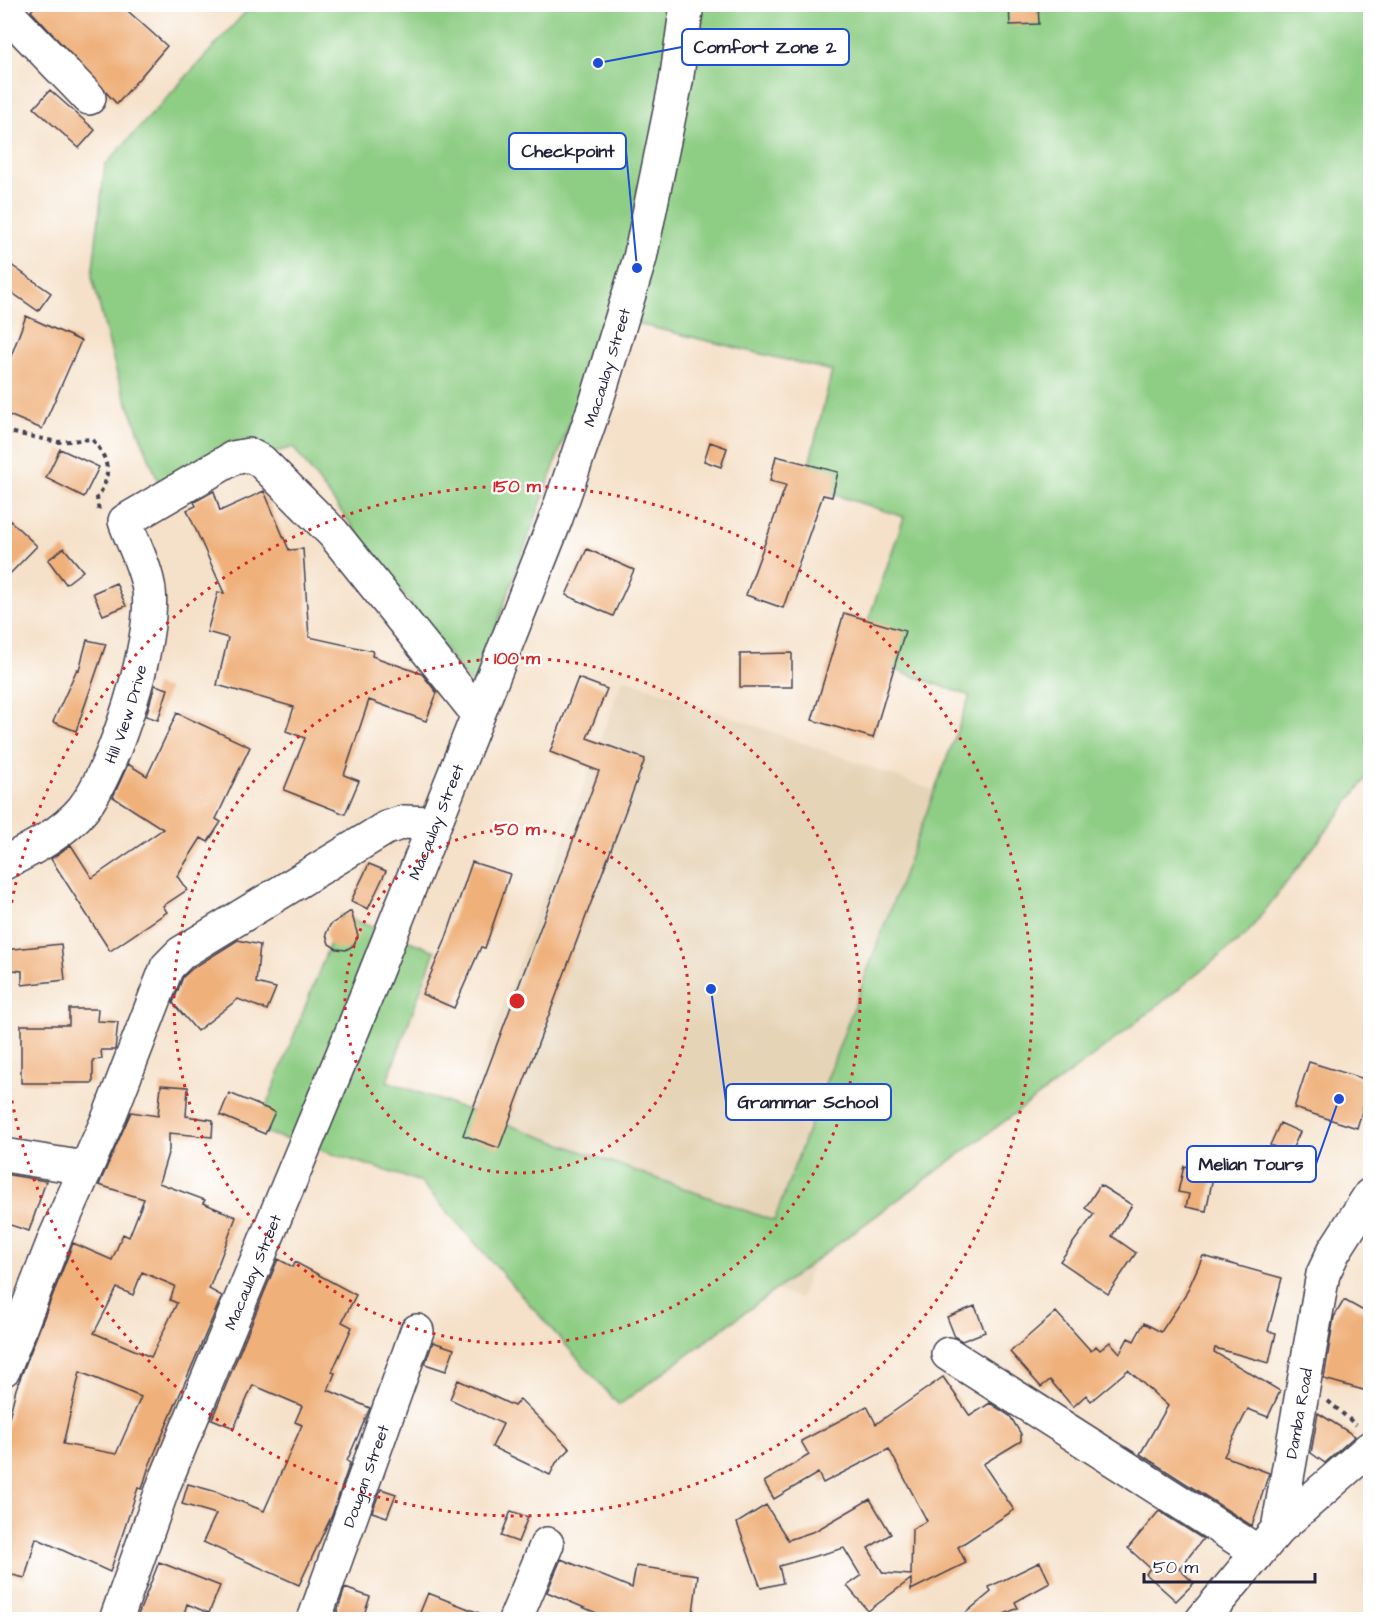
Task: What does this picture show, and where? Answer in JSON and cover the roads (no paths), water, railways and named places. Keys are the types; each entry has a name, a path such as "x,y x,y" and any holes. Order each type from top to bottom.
{"street":[{"name":"Macaulay Street","path":"116,1620 165,1482 358,1016 581,446 640,258 676,82 687,4"},
{"path":"4,10 89,98"},
{"name":"Hill View Drive","path":"4,862 46,841 82,810 110,765 141,662 150,615 149,588 124,521 233,458 249,456 261,461 333,533 478,714"},
{"path":"4,1369 55,1238 109,1117 167,967 181,953 386,828 405,822 434,823"},
{"path":"4,1155 86,1168"},
{"name":"Damba Road","path":"1202,1620 1268,1540 1287,1486 1302,1378 1323,1274 1334,1251 1371,1195"},
{"name":"Dougan Street","path":"314,1620 417,1331"},
{"path":"948,1353 1268,1540 1366,1439"},
{"path":"515,1620 547,1544"}],"place":[{"name":"Comfort Zone 2","path":"598,63"},
{"name":"Checkpoint","path":"637,268"},
{"name":"Grammar School","path":"711,989"},
{"name":"Melian Tours","path":"1339,1099"}]}
